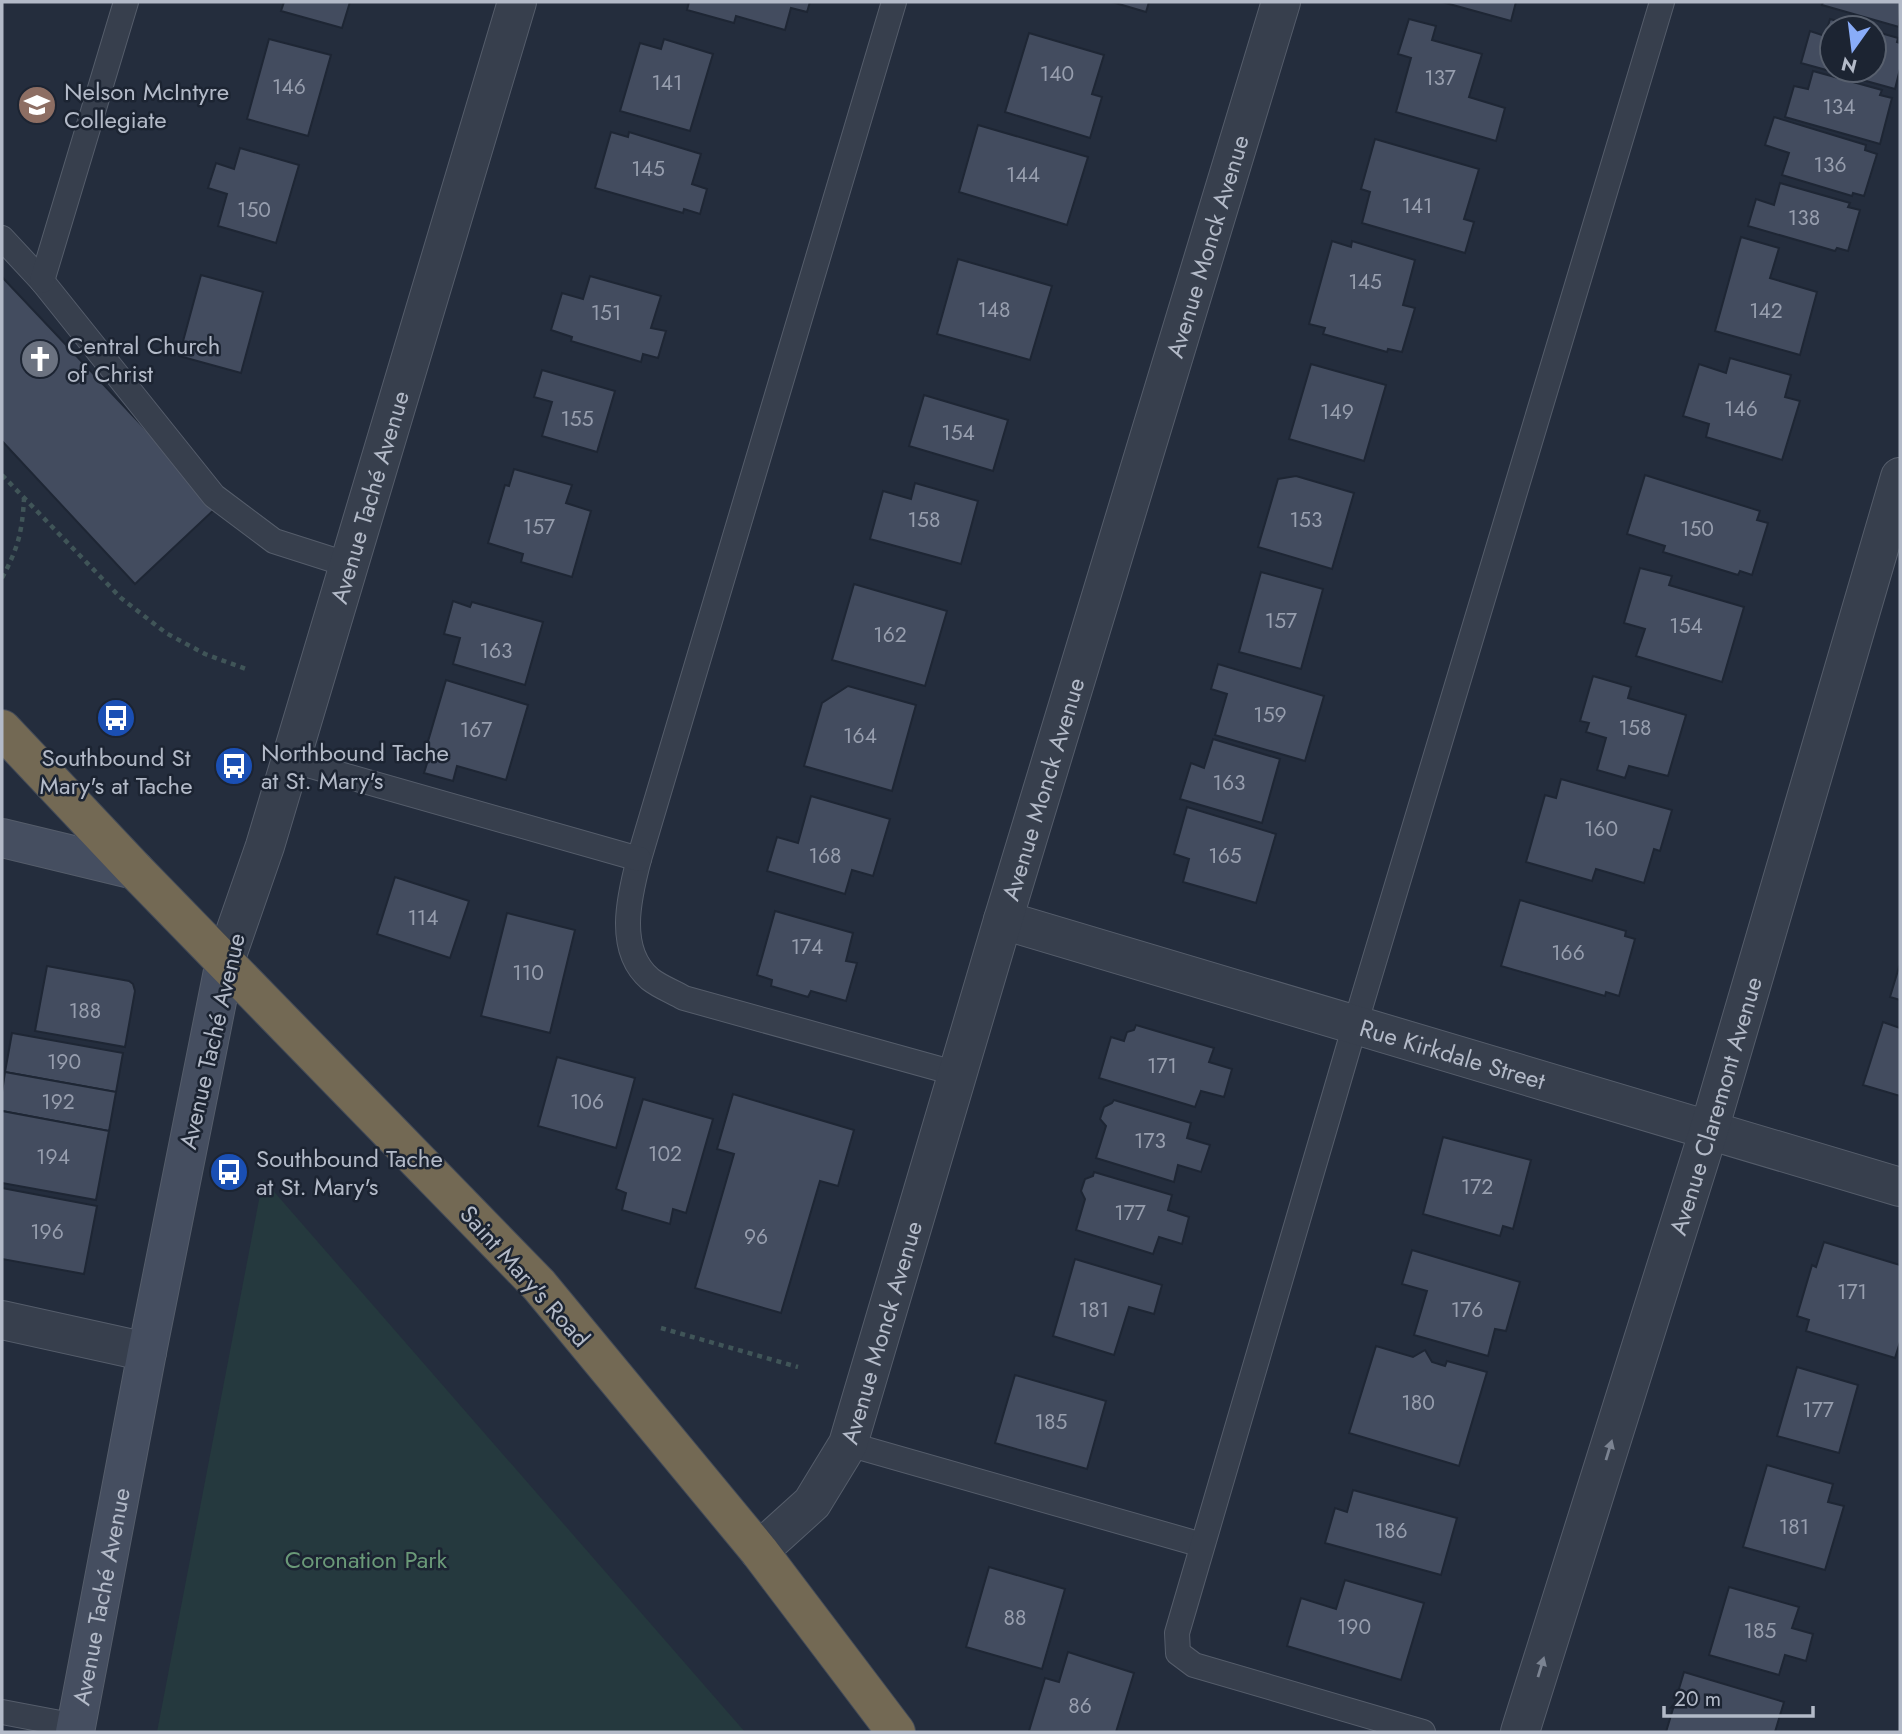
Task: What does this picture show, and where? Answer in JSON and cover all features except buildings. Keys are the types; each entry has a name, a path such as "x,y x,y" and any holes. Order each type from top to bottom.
{"highway":[{"name":"Saint Mary's Road","path":"2,729 135,870 539,1285 759,1551 896,1732"}],"street":[{"name":"Avenue Taché Avenue","path":"76,1729 147,1352 225,961 265,846 517,2"},
{"name":"Avenue Monck Avenue","path":"759,1551 812,1503 848,1444 1003,920 1281,2"},
{"name":"Avenue Claremont Avenue","path":"1520,1732 1709,1130 1900,477"},
{"path":"2,838 135,870"},
{"name":"Rue Kirkdale Street","path":"1003,920 1900,1187"},
{"path":"2,1320 147,1352"}],"lane":[{"path":"42,281 127,2"},
{"path":"894,2 639,859 630,896 629,949 650,979 684,998 958,1074"},
{"path":"1423,1732 1194,1665 1178,1653 1177,1633 1355,1025 1662,2"},
{"path":"2,238 42,281 214,496 274,541 349,565"},
{"path":"290,760 639,859"},
{"path":"848,1444 1202,1545"},
{"path":"2,1712 76,1729"}],"path":[{"path":"2,475 121,598 166,633 205,654 246,670"},
{"path":"2,578 16,553 22,529 24,499"},
{"path":"661,1328 798,1367"}],"green space":[{"name":"Coronation Park","path":"263,1179 745,1732 157,1732"}],"place":[{"name":"Nelson McIntyre Collegiate","path":"37,105"},
{"name":"Central Church of Christ","path":"40,359"},
{"name":"Southbound St Mary's at Tache","path":"116,718"},
{"name":"Northbound Tache at St. Mary's","path":"234,766"},
{"name":"Southbound Tache at St. Mary's","path":"229,1172"}]}
